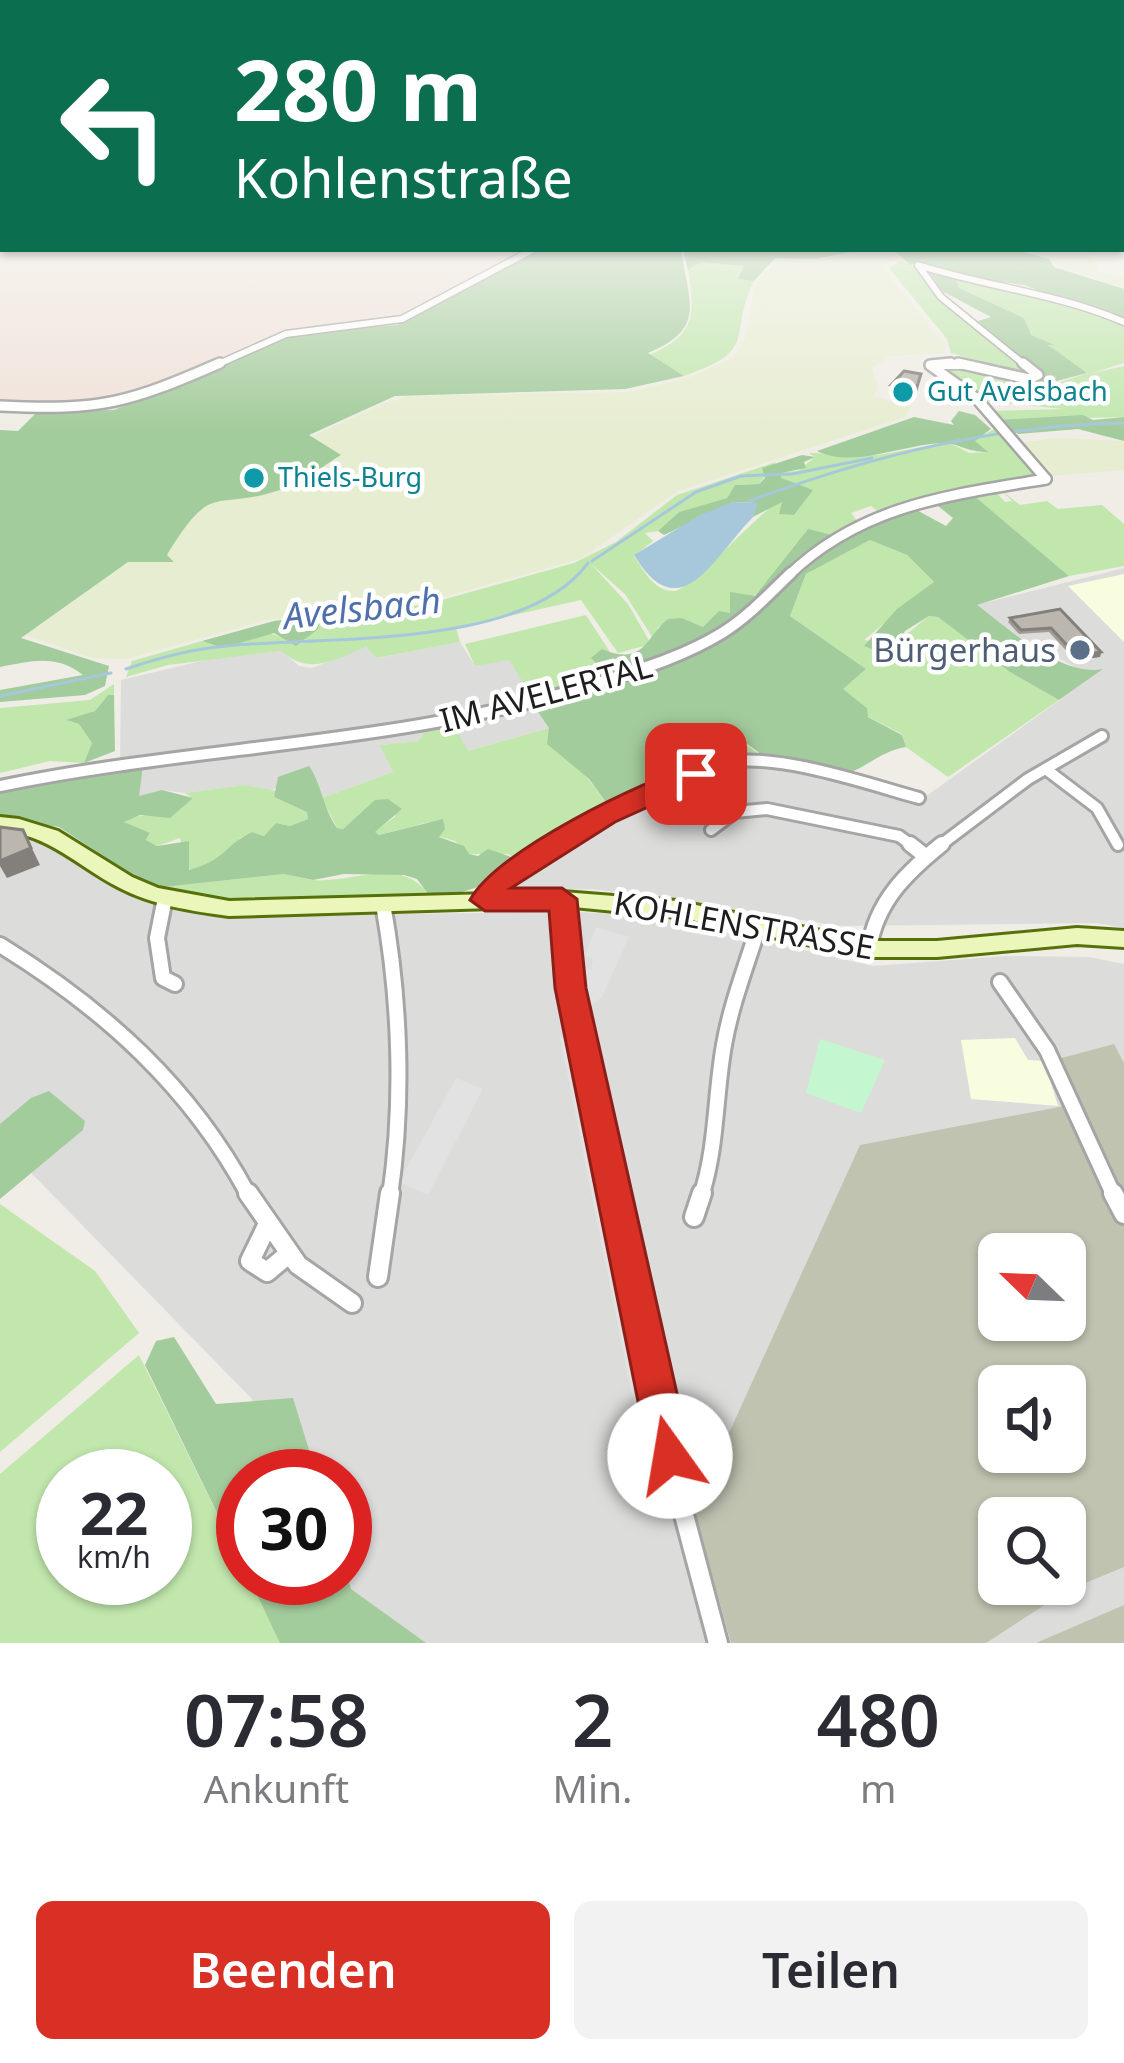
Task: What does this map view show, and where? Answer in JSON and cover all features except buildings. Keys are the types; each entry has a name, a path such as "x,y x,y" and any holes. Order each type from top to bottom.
{"main road":[{"name":"KOHLENSTRASSE","path":"0,824 49,832 125,882 165,898 244,910 562,899 656,906 868,949 958,948 1077,936 1124,943"}],"street":[{"path":"0,406 76,410 132,401 286,334 401,320 482,277"},
{"name":"IM AVELERTAL","path":"0,786 86,766 413,728 503,712 703,644 750,612 805,558 860,523 927,501 1046,479 997,422 931,363 956,362 1029,379 1037,375 937,294 926,277"},
{"name":"IM AVELERTAL","path":"954,277 1071,299 1124,322"},
{"path":"868,949 871,930 894,887 923,855 1102,736"},
{"path":"485,900 503,878 628,802 730,760 919,798"},
{"path":"1047,770 1097,808 1118,845"},
{"path":"711,830 735,812 767,809 899,836 923,855"},
{"path":"165,898 157,916 159,960 163,978 175,984"},
{"path":"562,899 571,988 622,1250 689,1543 718,1643"},
{"path":"378,1277 399,1134 392,953 383,904"},
{"path":"694,1217 712,1164 712,1120 725,1038 759,926"},
{"path":"0,945 109,1022 176,1090 229,1159 285,1257 302,1275 352,1303"},
{"path":"1000,982 1047,1050 1084,1140 1124,1214"},
{"path":"266,1228 250,1262 267,1272 285,1257"}],"shaded area":[{"path":"0,277 485,277 392,325 129,406 102,412 0,408"},
{"path":"762,277 890,277 946,346 943,353 890,356 872,368 878,387 873,396 911,406 905,417 678,491 580,559 426,602 266,620 127,659 92,658 26,635 128,562 172,562 167,555 184,525 213,499 287,488 340,456 311,437 407,396 628,392 688,378 734,357 746,336 754,287"},
{"path":"1089,277 1124,277 1124,289"},
{"path":"1057,438 1124,441 1124,470 1049,476 1019,443"},
{"path":"1124,568 1124,928 1097,923 840,926 648,895 589,889 500,891 504,879 628,802 730,761 925,797 1100,671 1086,673 1018,636 976,605"},
{"path":"1124,574 1124,642 1068,586"},
{"path":"460,642 475,666 509,659 549,728 468,751 419,741 381,745 393,772 322,798 316,786 278,786 270,792 245,785 138,796 120,768 121,680 214,658 282,651 299,666 312,668 366,647 378,658"},
{"path":"0,834 29,836 56,848 142,901 219,916 576,912 655,916 873,966 1006,956 1089,957 1124,964 1124,1643 363,1643 352,1605 372,1605 372,1449 274,1449 251,1398 0,1141"},
{"path":"596,927 629,937 602,997 583,1012 574,966 591,969 593,959 585,956"},
{"path":"571,1035 653,1432 640,1435 560,1037"},
{"path":"1015,1038 1028,1060 1044,1061 1058,1106 971,1099 961,1040"},
{"path":"1114,1044 1124,1063 1124,1567 1086,1583 1086,1497 978,1497 978,1605 1044,1605 986,1643 731,1643 694,1510 860,1145 1075,1104 1058,1059"},
{"path":"456,1078 483,1089 428,1195 399,1182"},
{"path":"1124,1605 1124,1643 1036,1643"}],"green space":[{"path":"487,277 685,277 690,312 679,334 648,353 684,376 625,389 395,396 309,435 341,455 283,489 206,507 167,555 174,562 128,562 21,638 109,666 105,686 85,695 0,702 0,690 83,675 53,662 0,667 0,430 18,431 37,412 114,410 291,335 397,325"},
{"path":"689,277 754,281 733,349 684,376 649,355 684,332 692,300"},
{"path":"896,277 923,277 938,296 1034,376 951,353 947,339"},
{"path":"932,277 956,279 959,288 1024,318 1031,335 1055,345 1048,345 1087,373 1042,385 1040,375 978,321 991,317 940,290"},
{"path":"962,277 1085,277 1124,289 1124,321 1024,285"},
{"path":"956,279 1046,293 1124,323 1124,363 1092,373 1124,366 1124,417 998,420 990,411 1064,409 985,401 938,368 940,363 1039,380 1045,387 1088,373 1052,354 1049,343 1030,335 1024,318 959,288"},
{"path":"959,411 975,415 991,429 975,441 988,452 945,443 863,457 817,451 914,417 954,425 951,421"},
{"path":"1083,415 1093,420 1124,417 1124,441 1078,429 1018,434 998,420"},
{"path":"998,427 1038,477 880,513 871,506 851,513 857,521 832,535 807,530 776,575 750,600 731,593 730,613 703,627 682,618 658,627 654,640 625,594 591,564 628,604 651,644 618,653 581,600 456,628 460,642 377,658 366,647 312,664 281,651 168,665 126,677 132,661 202,641 223,648 269,633 302,644 322,615 424,605 574,563 616,542 677,495 776,462 759,484 735,485 727,498 679,512 658,531 645,533 653,541 634,556 655,584 674,591 778,502 783,502 780,513 794,515 804,487 780,478 781,472 798,471 815,457 809,453 879,455 948,442 969,453 987,452 973,441"},
{"path":"802,455 815,457 804,462 806,468 781,473 781,478 813,490 794,515 779,514 782,502 753,517 757,503 733,502 664,535 658,531 679,512 727,498 735,485 759,484 765,478 762,468"},
{"path":"1001,490 1020,505 1047,501 1058,509 1102,505 1124,524 1124,566 1069,576 974,496 996,492 1005,502 1012,501"},
{"path":"972,494 1069,576 977,605 1054,659 1087,670 1103,669 1059,700 1010,672 938,617 929,616 905,631 890,656 864,646 897,609 934,582 907,555 870,540 806,574 790,616 866,669 843,689 867,708 868,717 902,735 906,747 834,777 789,768 741,741 719,739 681,753 657,754 668,777 611,809 589,779 547,744 549,728 534,706 613,680 591,658 602,649 616,654 636,652 668,619 682,618 703,627 719,611 730,613 730,592 755,596 808,529 832,535 817,547 911,507 946,526 953,518 933,502"},
{"path":"870,540 907,555 934,582 864,640 893,645 929,616 938,617 1010,672 1059,700 948,777 906,747 902,734 867,716 867,708 842,689 866,669 790,616 806,574"},
{"path":"322,615 318,629 296,646 274,633 223,648 202,641 274,621"},
{"path":"586,615 610,652 602,649 606,676 533,700 509,660 475,666 465,644"},
{"path":"114,684 114,695 108,695 95,711 68,721 79,724 92,743 84,763 50,761 0,773 0,708 90,700"},
{"path":"108,695 114,695 115,751 84,763 92,743 79,724 66,720 95,711"},
{"path":"455,727 468,751 549,728 611,809 517,859 508,854 469,854 455,841 438,836 429,822 379,835 374,832 396,816 375,801 343,829 337,828 322,798 393,772 380,745 419,741 425,732"},
{"path":"737,739 773,763 742,757 659,785 655,754"},
{"path":"143,766 139,796 162,790 193,798 170,818 140,815 124,822 150,833 146,840 157,846 189,841 189,870 211,861 252,832 264,836 276,823 290,826 308,819 307,812 274,797 278,777 309,766 337,828 343,829 375,800 388,799 402,809 375,832 379,835 443,819 445,829 439,837 464,846 469,854 478,856 488,849 517,859 488,882 441,895 429,895 417,879 404,875 344,874 313,880 284,874 164,887 142,881 59,827 0,818 0,791"},
{"path":"245,785 276,791 274,797 307,812 308,819 290,826 276,823 264,836 252,832 240,838 226,858 193,871 186,867 180,838 157,846 146,840 150,834 124,822 125,817 159,815 193,798 185,793"},
{"path":"284,874 312,880 404,876 429,895 231,901 164,887"},
{"path":"820,1039 885,1060 861,1113 806,1093"},
{"path":"49,1091 85,1121 83,1130 0,1199 0,1124 31,1098"},
{"path":"0,1204 95,1271 139,1333 0,1452"},
{"path":"174,1337 216,1404 293,1398 309,1449 216,1449 216,1511 192,1461 192,1449 186,1449 145,1365 156,1341"},
{"path":"139,1355 185,1449 36,1449 36,1605 192,1605 192,1463 216,1511 216,1605 262,1605 281,1643 0,1643 0,1474"},
{"path":"372,1604 426,1643 280,1643 262,1605"}],"water":[{"path":"733,502 758,503 753,517 696,580 666,587 634,555 700,515"}],"waterway":[{"name":"Avelsbach","path":"749,501 934,446 1027,430 1124,423"},
{"name":"Avelsbach","path":"592,561 696,492 741,476 792,474 872,458"},
{"path":"126,669 213,647 368,638 472,625 518,611 558,591 588,563"},
{"name":"Avelsbach","path":"0,696 111,673"}],"place":[{"name":"Gut Avelsbach","path":"903,392"},
{"name":"Thiels-Burg","path":"254,478"},
{"name":"Bürgerhaus","path":"1080,650"}],"route":[{"path":"670,1456 622,1250 571,988 562,899 485,900 488,890 503,878 606,815 696,774"}]}
